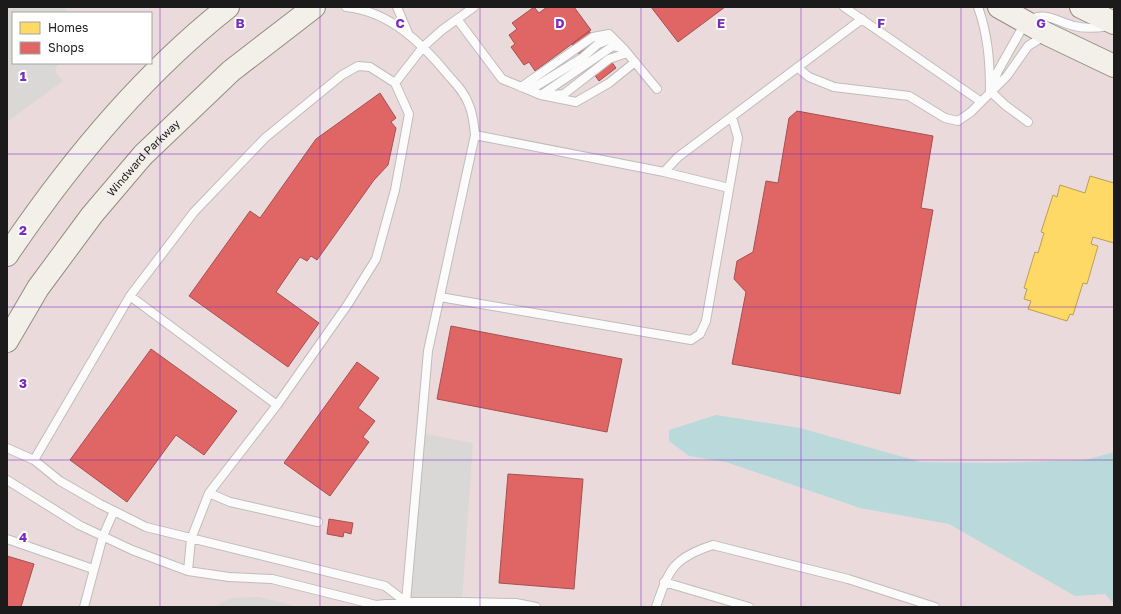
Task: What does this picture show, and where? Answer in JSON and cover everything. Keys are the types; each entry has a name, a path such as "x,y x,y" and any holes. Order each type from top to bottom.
{"main road":[{"path":"7,255 33,217 75,162 120,109 163,65 228,7"},
{"name":"Windward Parkway","path":"7,341 38,288 92,215 143,155 186,112 231,71 314,7"},
{"path":"999,7 1047,34 1114,66"},
{"path":"1081,7 1114,24"}],"lane":[{"path":"346,7 370,12 408,34 423,47 461,90 469,104 474,118 475,135 428,351 406,602"},
{"path":"397,7 408,34"},
{"path":"395,84 423,47 474,7"},
{"path":"844,7 980,101"},
{"path":"978,7 990,55 990,91"},
{"path":"990,91 998,71 1024,22 1038,15 1048,16 1075,26 1090,28 1114,24"},
{"path":"457,19 502,79 541,95 576,102 609,83 635,62"},
{"path":"664,172 678,157 862,19"},
{"path":"521,87 593,37 609,34 626,51 657,89"},
{"path":"798,68 809,77 834,87 909,96 945,118 958,121 971,112 980,101 1007,76 1028,46 1047,34"},
{"path":"530,90 582,58 598,44 614,38"},
{"path":"541,95 613,46 626,51"},
{"path":"541,95 564,94 609,59 626,51"},
{"path":"34,460 130,296 194,212 205,200 265,138 342,75 358,66 370,67 395,84 409,114 395,190 376,259 348,304 277,405 209,493 191,539 188,571"},
{"path":"990,91 1028,122"},
{"path":"440,297 691,340 700,334 706,321 738,138 732,117"},
{"path":"475,135 664,172 729,188"},
{"path":"130,296 277,405"},
{"path":"7,448 34,460 60,481 114,512 146,527 385,586 406,602"},
{"path":"8,481 79,525 132,550 188,571 229,577 272,579 376,605 406,602 516,603 536,607"},
{"path":"209,493 230,502 318,522"},
{"path":"84,607 103,536 114,512"},
{"path":"7,539 93,569"},
{"path":"656,607 664,582 675,563 693,551 713,545 848,579 935,607"},
{"path":"664,582 749,607"}],"shaded area":[{"path":"7,7 1114,7 1114,607 7,607"},
{"path":"7,7 64,7 67,12 12,12 12,64 58,64 55,71 63,81 7,122"},
{"path":"421,433 473,443 462,600 406,599"},
{"path":"259,597 299,607 214,607 231,598"}],"water":[{"path":"716,415 800,428 921,462 992,463 1085,460 1114,452 1114,604 1105,594 1075,596 949,524 860,508 726,462 689,456 669,441 669,430"}],"building: Homes":[{"path":"1090,176 1114,183 1114,243 1093,237 1091,244 1098,246 1087,284 1083,283 1073,315 1070,314 1067,321 1028,309 1031,301 1024,299 1027,289 1024,288 1035,252 1038,253 1044,233 1041,232 1053,195 1057,197 1060,185 1085,193"}],"building: Shops":[{"path":"534,7 539,13 547,7 574,7 591,30 535,71 529,62 524,65 511,47 515,44 509,35 517,29 512,23"},
{"path":"651,7 725,7 678,42"},
{"path":"589,31 616,68 599,81 572,44"},
{"path":"380,93 396,118 391,122 396,128 388,165 374,180 317,260 311,256 307,261 300,257 276,292 319,323 288,367 189,296 250,211 260,218 316,139"},
{"path":"797,111 933,136 921,208 933,210 900,394 732,364 746,292 734,279 737,261 753,252 766,181 778,183 789,118"},
{"path":"451,326 622,359 607,432 437,399"},
{"path":"151,349 237,411 204,455 176,435 127,502 70,460"},
{"path":"357,362 379,378 358,408 375,421 363,437 369,442 330,496 284,463"},
{"path":"508,474 583,479 574,589 499,583"},
{"path":"329,519 353,523 351,534 344,532 343,537 327,534"},
{"path":"7,556 34,564 21,607 7,607"}]}
